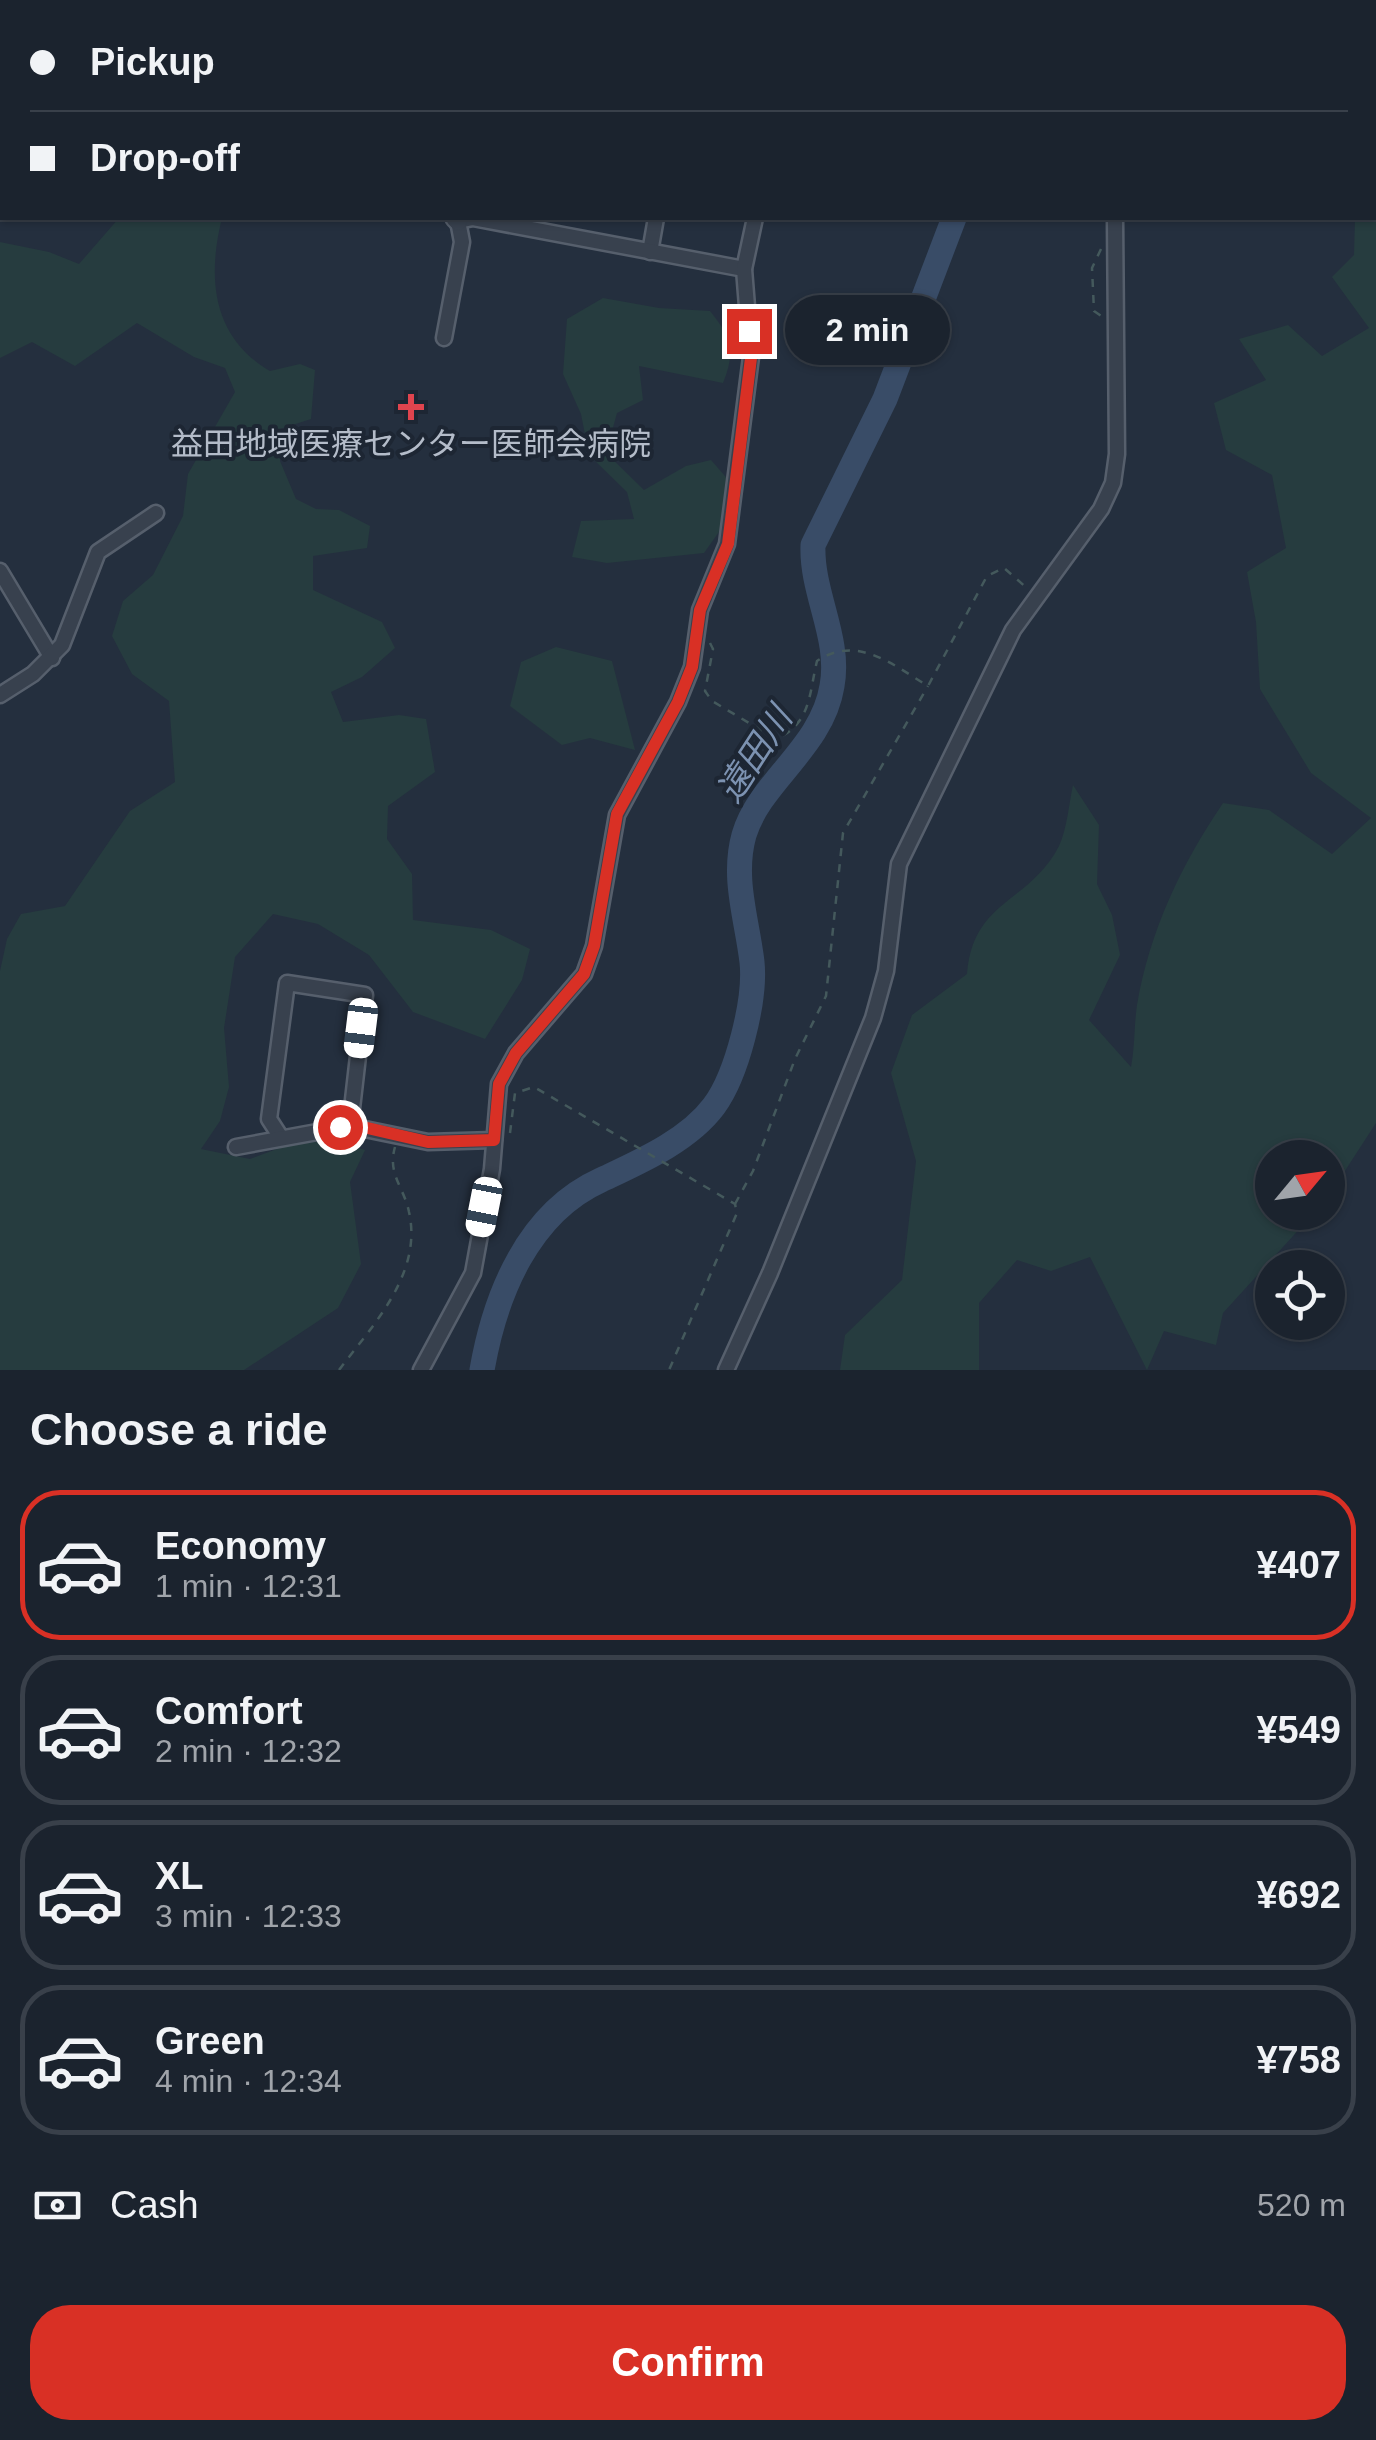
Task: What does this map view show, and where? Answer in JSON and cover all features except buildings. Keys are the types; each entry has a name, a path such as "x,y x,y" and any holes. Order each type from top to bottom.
{"street":[{"path":"444,338 462,242 456,220"},
{"path":"483,220 744,270"},
{"path":"650,252 656,220"},
{"path":"421,1370 473,1273 499,1084 516,1053 584,974 594,946 617,814 678,702 692,667 700,610 728,544 751,358 744,270 755,220"},
{"path":"726,1370 770,1273 873,1018 886,971 899,864 1014,630 1101,509 1113,483 1115,220"},
{"path":"0,695 52,658 62,646 98,552 156,513"},
{"path":"0,571 52,658"},
{"path":"280,1136 269,1119 288,982 365,995 350,1126"},
{"path":"236,1146 350,1126 397,1137 448,1142 494,1140"}],"path":[{"path":"1101,234 1101,252 1092,268 1094,310 1102,318 1116,319"},
{"path":"669,1370 737,1213 735,1204 754,1171 788,1076 826,996 843,832 928,686 986,576 1004,568 1037,596"},
{"path":"697,632 713,649 706,691 712,701 776,740 792,732 803,718 813,694 817,661 825,655 860,649 874,653 928,686"},
{"path":"494,1140 508,1137 514,1124 516,1093 534,1088 735,1204"},
{"path":"339,1370 394,1300 403,1271 411,1233 410,1211 390,1162 397,1137"}],"green space":[{"path":"117,220 222,220 215,284 225,323 236,341 270,371 300,364 315,370 311,419 280,429 280,461 296,499 316,509 339,510 370,526 367,548 313,556 313,590 382,622 395,648 362,677 331,692 343,722 399,715 426,719 435,772 388,806 387,839 412,874 413,920 491,930 530,949 522,980 485,1039 413,1012 369,955 318,924 273,914 235,957 224,1028 229,1087 220,1121 201,1149 250,1159 293,1143 334,1141 365,1150 350,1182 361,1264 338,1308 244,1370 0,1370 0,971 7,939 21,914 65,906 130,811 175,782 169,701 132,674 112,636 123,601 153,575 183,516 188,474 235,392 225,368 194,357 137,323 75,366 32,342 0,358 0,242 49,252 79,264"},
{"path":"1355,220 1376,220 1376,1123 1345,1171 1345,1140 1255,1140 1255,1230 1299,1230 1280,1250 1255,1250 1255,1278 1223,1313 1216,1345 1164,1331 1147,1370 1090,1257 1051,1271 1017,1260 979,1303 979,1370 840,1370 845,1335 902,1280 916,1161 891,1073 912,1015 967,974 971,949 991,916 1047,865 1062,839 1073,785 1099,825 1097,884 1112,915 1120,955 1089,1020 1131,1067 1137,1005 1159,924 1181,874 1223,803 1269,810 1332,854 1371,818 1311,773 1260,689 1256,622 1247,572 1286,548 1272,475 1226,450 1214,403 1266,380 1239,339 1288,325 1322,356 1369,328 1332,277 1354,255"},
{"path":"603,298 659,308 710,311 727,337 730,353 723,383 639,366 643,400 617,413 606,453 644,490 686,466 711,460 731,483 721,529 704,553 607,563 572,557 581,521 634,519 627,492 589,455 581,414 563,374 567,319"},
{"path":"556,647 612,661 635,750 590,738 562,745 510,706 521,662"}],"waterway":[{"name":"遠田川","path":"482,1370 506,1286 519,1259 553,1213 575,1195 691,1130 714,1106 730,1076 751,996 752,962 739,867 744,835 763,798 816,728 832,686 833,650 816,581 813,545 885,399 953,220"}],"place":[{"name":"益田地域医療センター医師会病院","path":"411,407"}],"route":[{"path":"340,1127 363,1127 428,1142 494,1140 499,1084 516,1053 584,974 594,946 608,847 617,814 629,785 678,702 692,667 700,610 728,544 751,358 749,331"}]}
